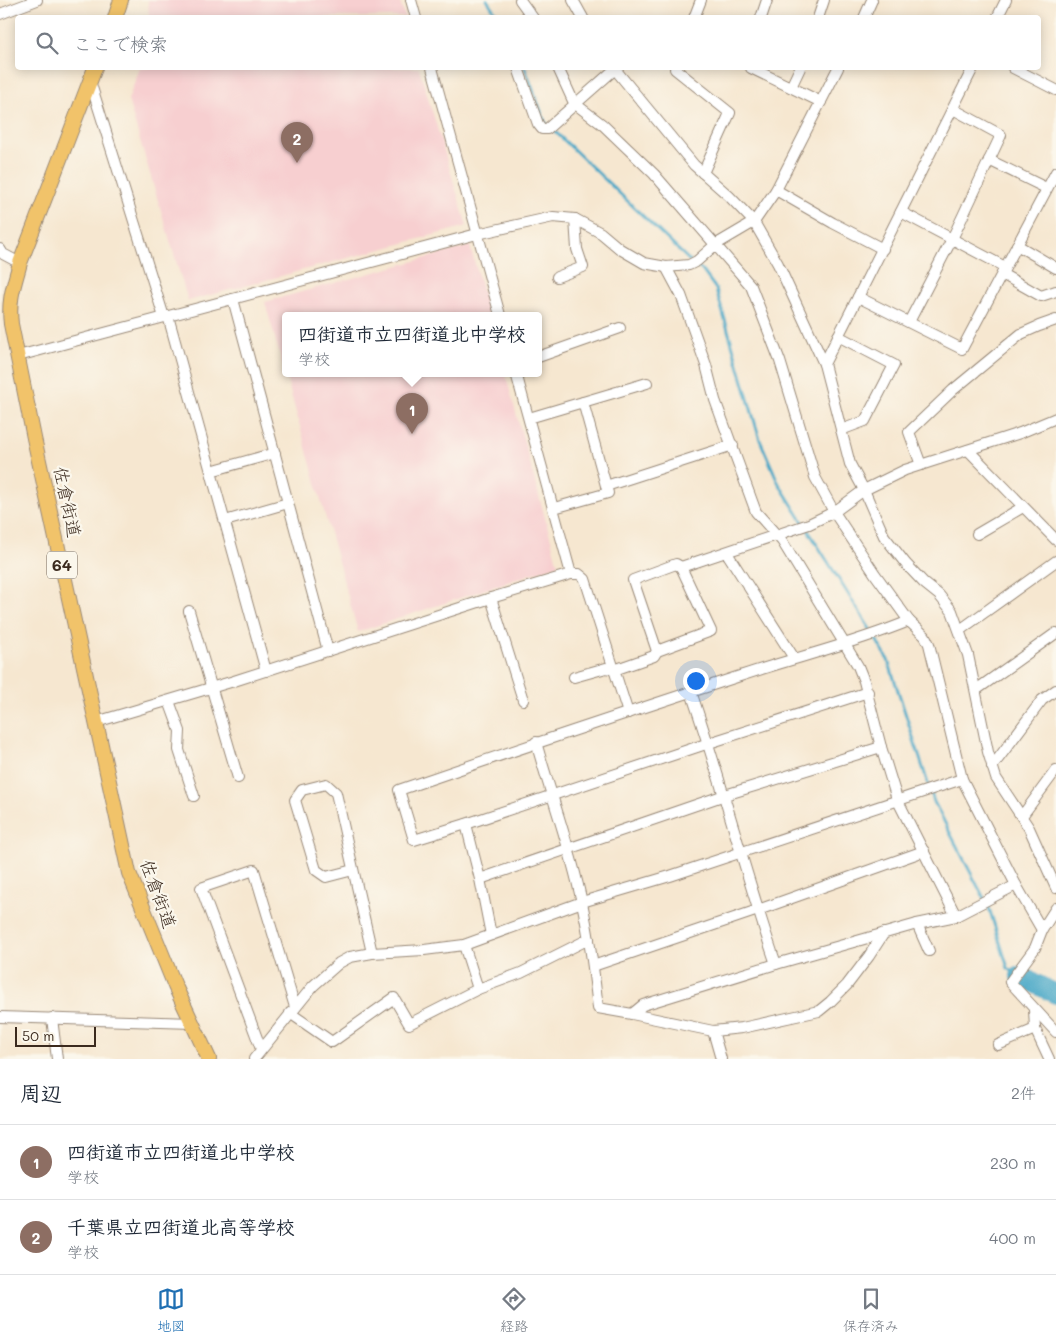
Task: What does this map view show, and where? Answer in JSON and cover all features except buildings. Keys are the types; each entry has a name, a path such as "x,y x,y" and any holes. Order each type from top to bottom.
{"main road":[{"path":"116,15 122,0"},
{"name":"佐倉街道","path":"94,70 20,263 9,308 129,873 208,1059"}],"street":[{"path":"0,14 37,0"},
{"path":"411,0 415,15"},
{"path":"520,0 531,15"},
{"path":"573,0 581,15"},
{"path":"695,15 701,0"},
{"path":"762,15 767,0"},
{"path":"819,15 824,0"},
{"path":"865,15 872,0"},
{"path":"998,15 1006,0"},
{"path":"434,70 499,312"},
{"path":"519,70 538,124 542,129 549,127 613,70"},
{"path":"559,70 574,103 603,125 654,174 752,286 780,361 815,477 834,512 909,621 925,636 929,644 962,779 1042,930"},
{"path":"617,70 694,165 729,196 754,222 778,264 824,364 850,464 864,490 884,536 906,564 924,583 939,595 952,611 968,655 996,778 1030,828 1056,888"},
{"path":"676,70 730,113 703,172"},
{"path":"754,70 821,102"},
{"path":"791,87 799,70"},
{"path":"18,356 477,234 553,217 575,219 601,232 620,249 644,263 666,267 693,263 715,245 754,222 776,190 837,70"},
{"path":"824,364 972,70"},
{"path":"1017,70 1056,90"},
{"path":"90,81 166,317 225,520 266,671"},
{"path":"908,322 952,239 1001,135 953,109"},
{"path":"989,160 1046,188"},
{"path":"858,296 962,349 1056,172"},
{"path":"776,190 883,249"},
{"path":"902,212 1004,270 1041,296 1056,291"},
{"path":"556,277 583,267 577,249 575,219"},
{"path":"1017,245 1056,268"},
{"path":"0,249 3,254 20,263"},
{"path":"666,267 681,295 706,366 715,400 756,512 782,541 858,666 868,692 881,747 897,799 956,916"},
{"path":"233,299 328,651"},
{"path":"921,465 909,432 953,390 1021,334 1056,320"},
{"path":"542,356 620,328"},
{"path":"838,336 894,365 865,421 840,430"},
{"path":"517,377 572,574"},
{"path":"528,418 647,384"},
{"path":"554,508 608,493 583,402"},
{"path":"681,567 805,525 834,512 864,490 905,470 1020,433 1056,418"},
{"path":"606,486 733,445"},
{"path":"968,450 1056,540"},
{"path":"211,471 275,453"},
{"path":"225,520 288,503"},
{"path":"977,534 1023,507"},
{"path":"727,553 794,658"},
{"path":"960,630 1056,561"},
{"path":"574,677 606,668 614,670 654,656 657,650 712,632 681,567 676,564 633,580 657,650"},
{"path":"96,722 212,688 491,598 572,574 579,574 585,579 628,713"},
{"path":"491,598 523,700"},
{"path":"189,611 238,778"},
{"path":"868,692 414,840 399,790 536,742 794,658 875,635 909,621"},
{"path":"976,690 1056,633"},
{"path":"992,767 1042,700 1056,690"},
{"path":"691,692 709,743 758,910 776,964"},
{"path":"169,700 180,731 179,750 194,796"},
{"path":"536,742 582,902 598,1008 713,1031 742,1028 819,1010 830,1002 847,984 884,933"},
{"path":"480,879 725,796 881,747"},
{"path":"1022,816 1056,770"},
{"path":"254,1059 313,986 350,956 424,950 464,944 582,902 670,876 897,799 962,779"},
{"path":"353,870 326,877 316,870 295,800 302,790 326,784 336,793 372,953"},
{"path":"466,824 480,879 491,935"},
{"path":"593,966 924,851"},
{"path":"261,1049 201,888 254,870 293,1010 332,1042 394,998 409,1024 478,989 521,973 589,939"},
{"path":"632,1014 643,1005 776,964 916,924 956,916 1016,884"},
{"path":"1056,908 1042,930 1035,948 1010,982 1056,1032"},
{"path":"916,924 929,951"},
{"path":"464,944 478,989"},
{"path":"1034,1009 1035,1029 1049,1059"},
{"path":"0,1016 193,1023"},
{"path":"52,1018 57,1059"},
{"path":"998,1045 1035,1029"},
{"path":"713,1031 721,1059"}],"shaded area":[{"path":"148,0 399,0 404,15 149,15"},
{"path":"139,70 420,70 467,226 188,301 128,100"},
{"path":"470,246 488,312 282,312 282,362 265,302"},
{"path":"286,377 506,377 558,565 358,632"}],"waterway":[{"path":"487,0 497,15"},
{"path":"526,70 545,122 690,261"},
{"path":"695,265 702,270 716,289 760,440 779,484 888,660 934,802 989,908 1008,968 1015,973"},
{"path":"1020,976 1056,994"}],"place":[{"name":"千葉県立四街道北高等学校","path":"297,163"},
{"name":"四街道市立四街道北中学校","path":"412,434"}]}
